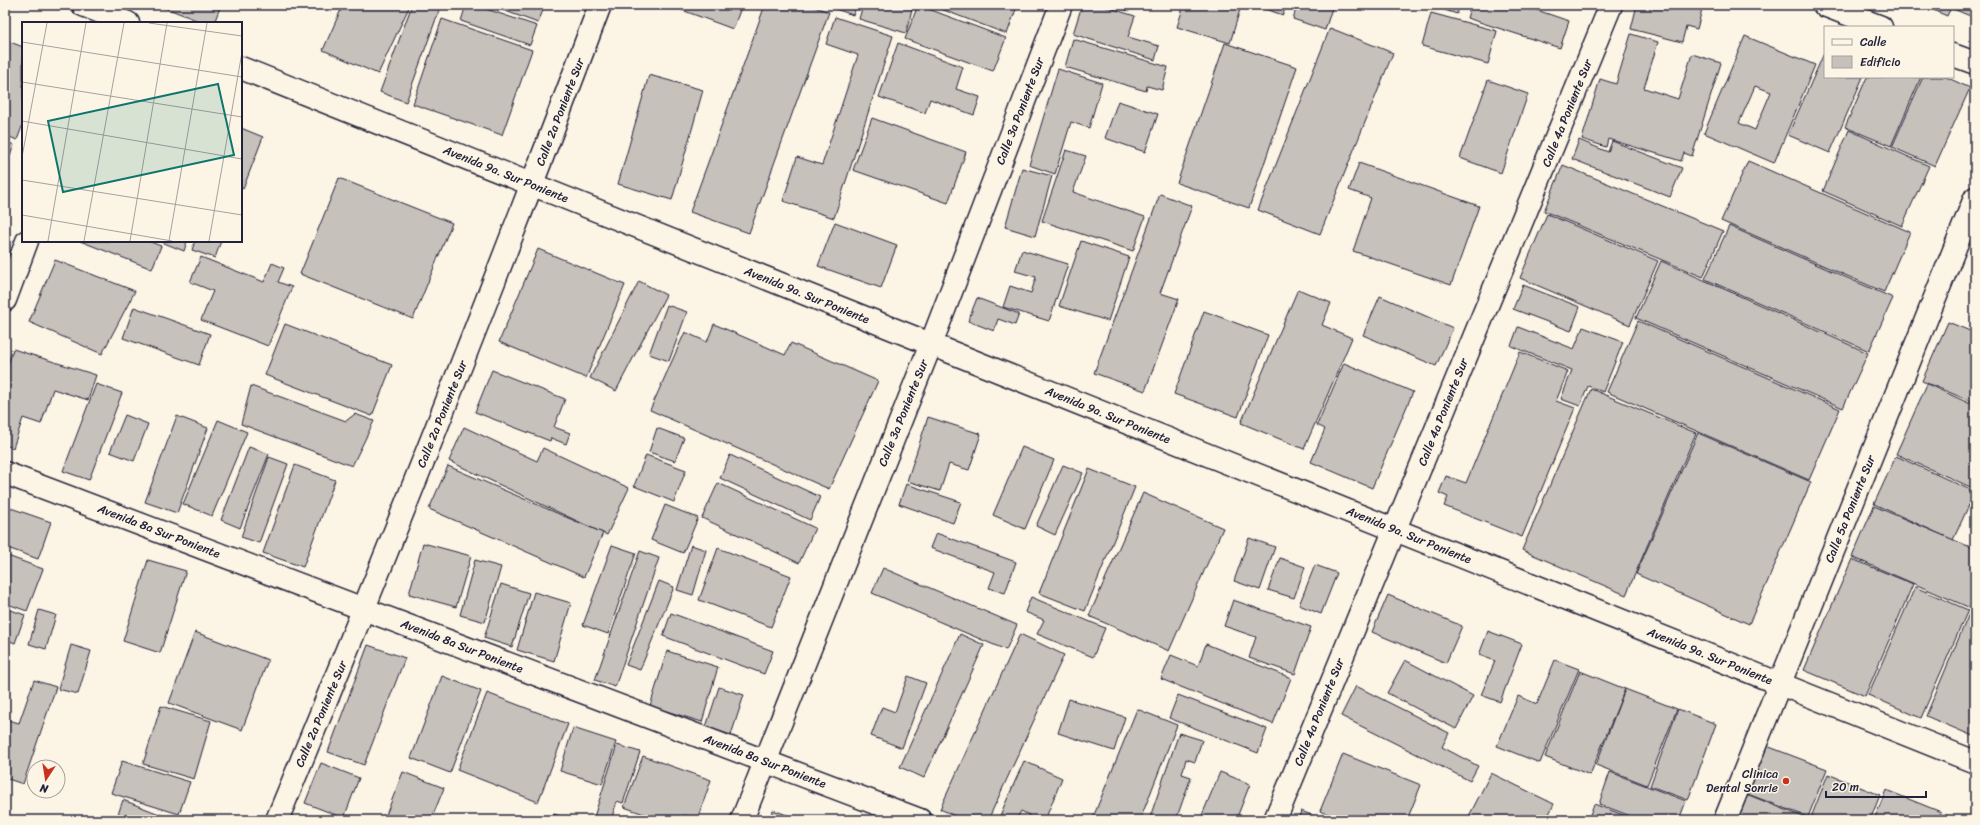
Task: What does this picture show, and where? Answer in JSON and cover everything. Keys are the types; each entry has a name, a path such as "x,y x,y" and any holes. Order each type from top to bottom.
{"street":[{"path":"83,5 114,20"},
{"name":"Calle 2a Poniente Sur","path":"277,820 364,609 532,184 600,5"},
{"name":"Calle 3a Poniente Sur","path":"742,820 931,344 1061,5"},
{"name":"Calle 4a Poniente Sur","path":"1275,820 1611,5"},
{"path":"1824,5 1878,26"},
{"path":"1954,55 1975,63"},
{"name":"Avenida 9a. Sur Poniente","path":"242,68 1975,762"},
{"name":"Calle 5a Poniente Sur","path":"1725,820 1975,198"},
{"path":"5,300 27,242"},
{"name":"Avenida 8a Sur Poniente","path":"5,472 920,820"}],"building":[{"path":"158,5 221,5 214,22 201,22"},
{"path":"343,5 410,5 378,74 323,50"},
{"path":"412,5 441,5 406,102 380,92"},
{"path":"466,5 474,5 537,26 530,45 461,21"},
{"path":"489,5 545,5 538,23"},
{"path":"671,5 742,5 733,29"},
{"path":"765,5 809,5 829,12 749,233 690,212"},
{"path":"824,5 857,5 853,15"},
{"path":"863,5 913,5 906,33 859,19"},
{"path":"918,5 1006,38 993,71 905,39"},
{"path":"930,5 1005,5 1016,9 1007,34"},
{"path":"1082,5 1100,5 1135,16 1128,37 1159,46 1155,60 1073,34"},
{"path":"1111,5 1131,5 1129,11"},
{"path":"1184,5 1241,6 1230,43 1177,27"},
{"path":"1260,5 1286,5 1283,15 1259,7"},
{"path":"1297,5 1333,5 1325,30 1293,19"},
{"path":"1429,5 1460,5 1457,14"},
{"path":"1471,5 1522,5 1569,21 1560,48 1467,18"},
{"path":"1637,5 1703,5 1697,29 1686,26 1682,42 1631,29"},
{"path":"1922,5 1952,5 1947,16"},
{"path":"1953,5 1975,5 1975,18 1951,8"},
{"path":"1431,13 1497,31 1488,64 1422,46"},
{"path":"835,17 893,36 834,218 783,201 797,157 822,165 858,55 826,44"},
{"path":"442,19 532,50 502,135 413,104"},
{"path":"1330,28 1393,53 1320,234 1258,210"},
{"path":"1631,34 1658,42 1644,88 1678,99 1692,54 1721,63 1692,156 1684,153 1681,161 1608,139 1606,147 1582,139 1600,79 1616,84"},
{"path":"1745,36 1815,65 1774,163 1704,133","holes":["1755,86 1771,92 1755,130 1739,123"]},
{"path":"1073,39 1168,67 1162,90 1147,86 1146,91 1065,67"},
{"path":"5,40 22,47 22,127 17,140 5,135"},
{"path":"898,43 963,67 956,89 980,97 974,115 930,99 925,113 879,97"},
{"path":"1225,43 1297,67 1249,208 1177,183"},
{"path":"1824,53 1824,78 1863,78 1830,153 1788,135"},
{"path":"1058,69 1102,83 1089,128 1071,122 1055,174 1029,165"},
{"path":"649,75 703,90 672,200 618,184"},
{"path":"1867,78 1921,78 1891,146 1845,127"},
{"path":"1923,78 1948,78 1970,88 1935,166 1892,147"},
{"path":"1488,80 1528,94 1501,173 1460,158"},
{"path":"1118,101 1158,114 1145,152 1105,138"},
{"path":"872,118 966,152 948,203 853,170"},
{"path":"242,128 263,137 242,188"},
{"path":"1849,130 1929,166 1902,226 1823,191"},
{"path":"1579,140 1608,152 1612,141 1682,168 1670,197 1572,159"},
{"path":"5,141 14,145 5,169"},
{"path":"1066,150 1086,156 1073,192 1145,217 1133,251 1042,221"},
{"path":"1748,161 1910,232 1884,292 1721,221"},
{"path":"1359,163 1479,206 1451,285 1353,251 1371,198 1349,190"},
{"path":"1563,165 1723,231 1703,277 1544,211"},
{"path":"1022,168 1052,176 1035,236 1005,227"},
{"path":"339,178 452,223 413,319 300,274"},
{"path":"1160,194 1192,206 1160,293 1179,299 1145,391 1094,373"},
{"path":"1547,214 1658,261 1630,325 1520,278"},
{"path":"835,222 897,245 881,288 818,266"},
{"path":"1729,226 1893,298 1869,351 1705,279"},
{"path":"1081,241 1129,257 1108,321 1059,306"},
{"path":"83,242 151,242 161,246 152,269"},
{"path":"162,242 187,242 184,251"},
{"path":"195,242 221,242 215,258 192,250"},
{"path":"538,249 625,285 586,378 499,342"},
{"path":"1022,250 1068,264 1049,321 1003,307 1010,286 1031,293 1036,277 1015,271"},
{"path":"201,257 264,282 272,263 284,268 278,282 292,287 268,346 201,320 213,291 190,282"},
{"path":"55,260 135,291 102,354 29,322"},
{"path":"1661,261 1868,353 1843,408 1636,318"},
{"path":"639,281 666,295 616,391 590,378"},
{"path":"1523,285 1580,307 1571,331 1513,309"},
{"path":"1298,289 1331,303 1322,325 1352,338 1304,449 1241,423"},
{"path":"1380,296 1453,328 1436,366 1363,335"},
{"path":"977,298 1019,314 1015,325 998,319 994,331 968,321"},
{"path":"667,305 687,312 669,361 649,354"},
{"path":"134,307 210,334 199,365 123,338"},
{"path":"1204,311 1268,335 1238,417 1174,394"},
{"path":"1638,321 1840,409 1809,480 1607,392"},
{"path":"1948,322 1975,333 1975,403 1922,381"},
{"path":"285,324 392,365 372,416 265,375"},
{"path":"714,324 785,355 791,343 878,381 829,489 650,410 685,332 707,342"},
{"path":"1518,327 1574,349 1583,327 1623,342 1603,392 1588,386 1580,406 1561,399 1572,370 1511,346"},
{"path":"13,349 96,375 88,400 53,389 41,424 23,418 13,448 5,445 5,374"},
{"path":"1520,352 1568,371 1556,401 1575,408 1522,537 1444,506 1448,497 1439,493 1446,476 1466,483"},
{"path":"1344,363 1413,392 1372,488 1311,462 1325,429 1317,425"},
{"path":"492,370 565,399 554,427 570,433 566,444 551,438 550,441 475,412"},
{"path":"96,384 122,393 89,480 63,471"},
{"path":"1927,384 1975,406 1975,489 1896,454"},
{"path":"251,386 346,421 355,414 374,421 352,466 241,424"},
{"path":"1591,389 1696,433 1626,595 1522,550"},
{"path":"125,415 148,424 134,461 110,452"},
{"path":"177,416 208,428 177,513 145,502"},
{"path":"928,417 981,434 969,470 949,464 940,491 907,481"},
{"path":"218,420 247,432 212,516 183,504"},
{"path":"464,427 537,461 543,448 629,488 607,535 449,461"},
{"path":"657,428 684,438 675,461 649,452"},
{"path":"1698,433 1811,482 1749,624 1636,574"},
{"path":"249,447 269,454 240,528 221,520"},
{"path":"1022,447 1054,460 1025,529 993,515"},
{"path":"646,455 686,470 674,502 634,486"},
{"path":"730,455 820,497 810,520 720,478"},
{"path":"1896,456 1975,492 1953,540 1874,504"},
{"path":"269,457 288,464 259,543 241,537"},
{"path":"295,465 335,480 303,567 263,553"},
{"path":"1063,465 1083,473 1055,535 1036,526"},
{"path":"448,466 603,533 584,577 429,509"},
{"path":"1089,469 1135,487 1085,611 1039,593"},
{"path":"718,483 815,528 799,563 702,518"},
{"path":"906,484 961,502 953,523 899,504"},
{"path":"1143,493 1223,528 1169,651 1089,616"},
{"path":"665,505 698,518 683,553 651,540"},
{"path":"5,506 51,522 38,559 5,547"},
{"path":"1874,506 1975,549 1975,610 1852,557"},
{"path":"936,533 1016,562 1005,593 989,588 995,572 930,548"},
{"path":"1249,538 1275,547 1260,590 1234,581"},
{"path":"423,543 471,556 456,607 409,594"},
{"path":"612,545 636,553 608,634 583,625"},
{"path":"691,545 706,550 693,595 677,590"},
{"path":"718,548 791,576 771,627 699,600"},
{"path":"640,551 659,558 615,687 595,680"},
{"path":"5,555 43,569 27,611 5,603"},
{"path":"1280,558 1305,567 1294,598 1268,590"},
{"path":"1852,559 1913,584 1865,696 1804,670"},
{"path":"148,560 186,571 160,653 123,641"},
{"path":"475,560 501,567 485,622 460,615"},
{"path":"1315,565 1337,573 1321,614 1299,605"},
{"path":"883,568 1017,625 1006,650 872,593"},
{"path":"659,581 674,587 640,670 626,665"},
{"path":"501,584 529,593 512,647 484,638"},
{"path":"1915,587 1968,610 1921,718 1868,695"},
{"path":"534,592 571,603 554,661 517,650"},
{"path":"1388,595 1462,626 1446,663 1372,632"},
{"path":"1031,597 1105,628 1093,657 1037,634 1044,620 1025,612"},
{"path":"1233,600 1311,627 1295,674 1249,658 1256,637 1224,626"},
{"path":"5,608 25,615 15,643 5,639"},
{"path":"1971,609 1975,611 1975,737 1926,716"},
{"path":"39,610 56,615 46,649 29,644"},
{"path":"671,613 773,651 764,674 663,636"},
{"path":"1488,631 1522,644 1500,702 1481,695 1495,661 1479,655"},
{"path":"195,632 268,660 242,730 169,703"},
{"path":"960,634 984,645 924,778 900,767"},
{"path":"1020,634 1064,655 988,820 964,820 940,809"},
{"path":"1206,644 1291,678 1273,724 1161,679 1171,655 1198,666"},
{"path":"71,645 91,651 78,694 58,689"},
{"path":"368,645 405,658 364,765 328,752"},
{"path":"667,651 718,667 702,722 650,706"},
{"path":"1405,660 1473,696 1456,729 1387,693"},
{"path":"1555,660 1579,669 1540,763 1497,746 1518,696 1537,704"},
{"path":"1580,671 1625,689 1590,775 1545,757"},
{"path":"442,676 481,691 450,773 411,758"},
{"path":"908,676 926,683 902,748 871,736 882,707 895,712"},
{"path":"34,680 56,687 32,759 26,759 26,775 23,784 5,778 5,719 19,723"},
{"path":"1356,686 1449,733 1442,747 1478,766 1470,781 1341,716"},
{"path":"719,687 744,695 731,735 706,727"},
{"path":"1625,689 1677,709 1647,785 1596,765"},
{"path":"487,693 568,724 538,802 457,770"},
{"path":"1178,695 1267,729 1258,753 1169,718"},
{"path":"1069,699 1125,717 1114,751 1058,733"},
{"path":"161,706 211,721 194,779 143,764"},
{"path":"1137,709 1177,725 1140,820 1092,820"},
{"path":"1678,709 1716,724 1688,800 1650,786"},
{"path":"573,728 616,742 602,784 560,771"},
{"path":"1179,733 1202,740 1195,762 1186,759 1182,774 1191,777 1176,820 1149,820"},
{"path":"617,745 640,752 623,803 617,801 611,820 593,820"},
{"name":"Clinica Dental Sonrie","path":"1764,745 1827,769 1808,817 1745,793"},
{"path":"1343,754 1421,785 1407,820 1342,820 1320,811"},
{"path":"643,756 711,780 697,820 684,815 682,820 661,820 624,807"},
{"path":"122,761 190,782 179,814 111,793"},
{"path":"1024,761 1062,778 1045,820 1027,820 1029,815 1021,811 1016,820 998,820"},
{"path":"321,763 359,778 344,818 305,803"},
{"path":"403,772 444,788 431,820 384,820"},
{"path":"1220,772 1250,784 1236,820 1200,820"},
{"path":"1610,772 1686,801 1679,820 1641,820 1599,804"},
{"path":"1491,773 1554,804 1546,820 1467,820"},
{"path":"1828,774 1880,795 1870,820 1810,820"},
{"path":"1886,790 1941,812 1938,820 1874,820"},
{"path":"1744,793 1808,819 1808,820 1733,820"},
{"path":"123,800 175,820 116,820"},
{"path":"1594,804 1636,820 1588,820"},
{"path":"773,810 801,820 769,820"},
{"path":"1301,811 1325,820 1298,820"},
{"path":"554,814 572,820 552,820"},
{"path":"1942,814 1957,820 1940,820"}],"place":[{"name":"Clinica Dental Sonrie","path":"1786,781"}]}
